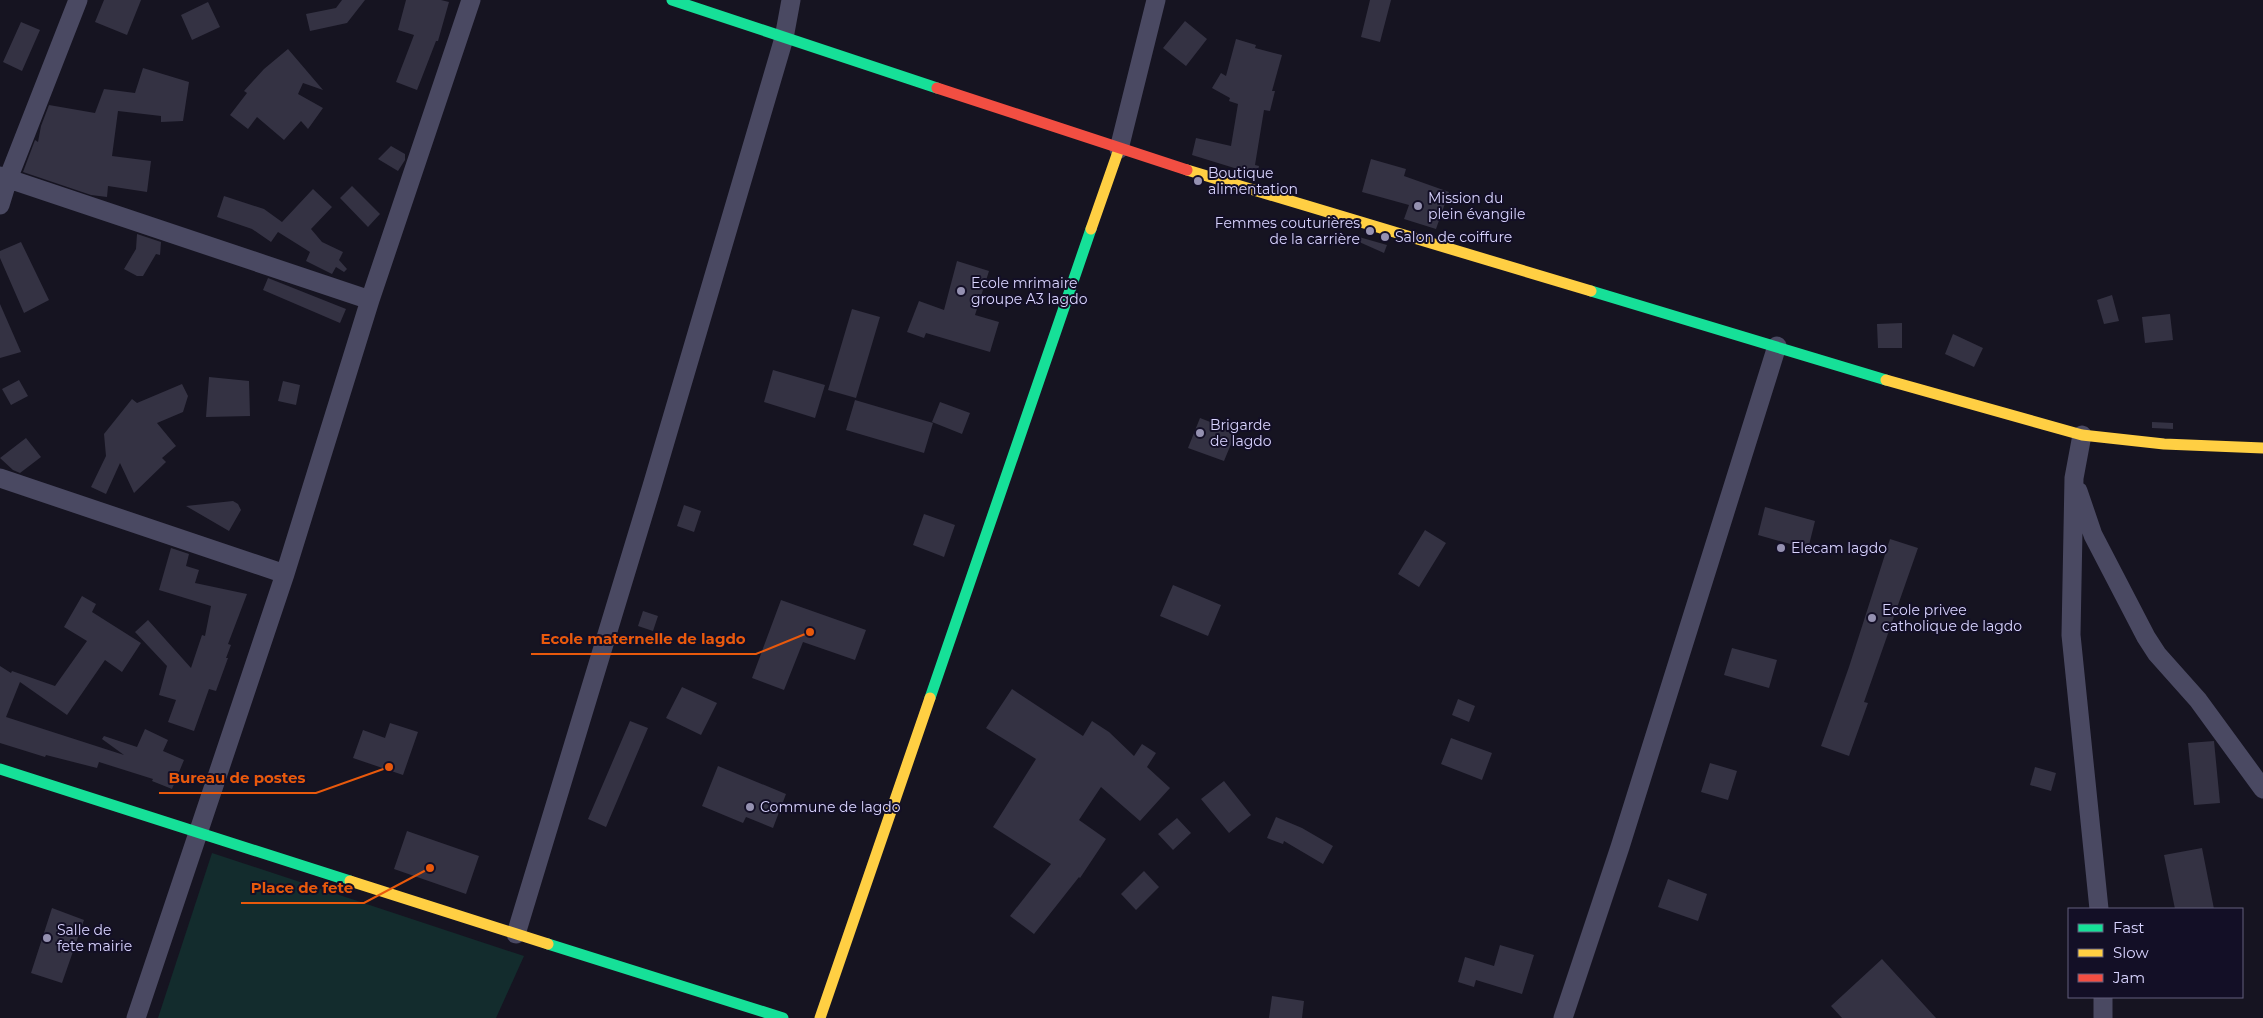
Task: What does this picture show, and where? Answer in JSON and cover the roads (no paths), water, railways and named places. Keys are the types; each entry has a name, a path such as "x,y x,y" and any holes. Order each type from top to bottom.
{"street":[{"path":"0,205 4,178 78,0"},
{"path":"136,1018 285,574 370,300 471,0"},
{"path":"672,0 1119,150 1926,392 2082,435 2164,444 2263,448"},
{"path":"516,934 655,476 784,38 791,0"},
{"path":"820,1018 1119,150 1156,0"},
{"path":"4,178 370,300"},
{"path":"1563,1018 1620,847 1777,346"},
{"path":"2082,435 2074,478 2072,635 2100,908"},
{"path":"0,478 285,574"},
{"path":"2074,478 2093,535 2146,637 2157,654 2198,700 2263,789"},
{"path":"0,768 40,783 200,832 783,1018"},
{"path":"2103,998 2103,1018"}],"place":[{"name":"Boutique alimentation","path":"1198,181"},
{"name":"Mission du plein évangile","path":"1418,206"},
{"name":"Femmes couturières de la carrière","path":"1370,231"},
{"name":"Salon de coiffure","path":"1385,237"},
{"name":"Ecole mrimaire groupe A3 lagdo","path":"961,291"},
{"name":"Brigarde de lagdo","path":"1200,433"},
{"name":"Elecam lagdo","path":"1781,548"},
{"name":"Ecole privee catholique de lagdo","path":"1872,618"},
{"name":"Ecole maternelle de lagdo","path":"810,632"},
{"name":"Bureau de postes","path":"389,767"},
{"name":"Commune de lagdo","path":"750,807"},
{"name":"Place de fete","path":"430,868"},
{"name":"Salle de fete mairie","path":"47,938"}]}
